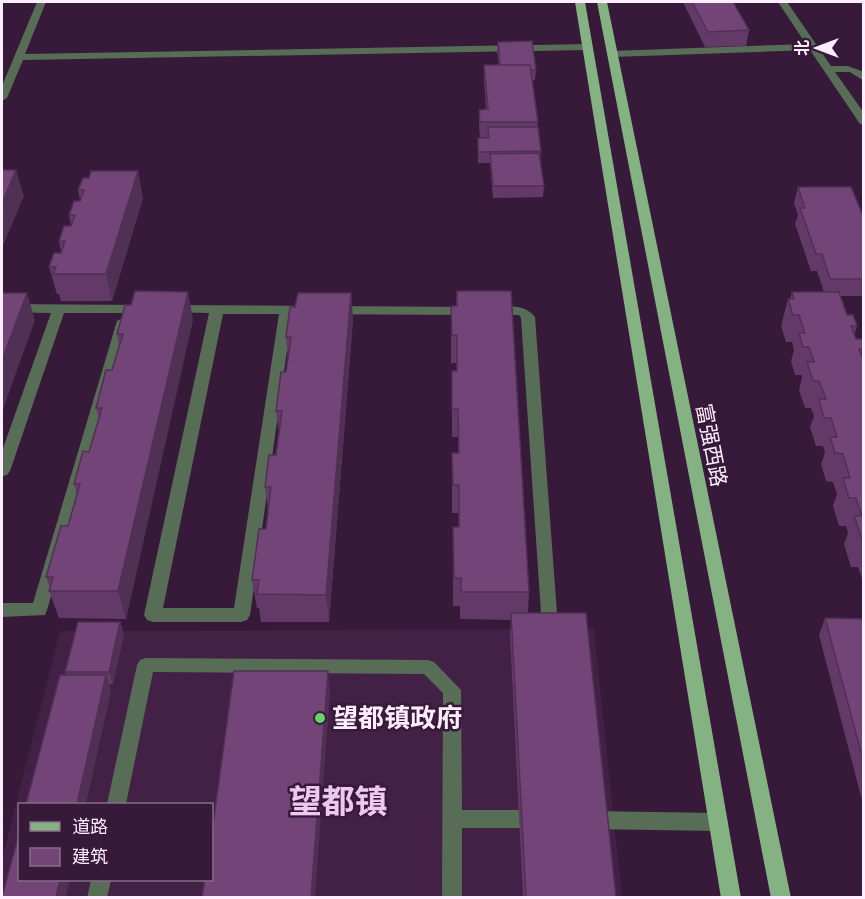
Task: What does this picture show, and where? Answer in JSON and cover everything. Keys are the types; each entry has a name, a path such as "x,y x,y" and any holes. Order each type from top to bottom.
{"main road":[{"path":"580,2 730,897"},
{"name":"富强西路","path":"602,2 781,897"}],"street":[{"path":"2,98 20,57 22,42 41,2"},
{"path":"783,2 864,122"},
{"path":"20,57 587,47"},
{"path":"612,54 813,47"},
{"path":"828,69 852,69 864,78"},
{"path":"2,308 522,311 528,317 549,613"},
{"path":"2,471 59,309"},
{"path":"2,610 39,610 128,309"},
{"path":"217,309 153,615 242,615 286,310"},
{"path":"116,803 146,664 428,667 452,690 452,897"},
{"path":"452,819 718,822"},
{"path":"97,897 101,881"}],"shaded area":[{"name":"望都镇政府","path":"594,629 622,897 2,898 2,859 60,631"}],"building":[{"path":"692,2 733,2 749,30 708,32"},
{"path":"532,41 536,70 531,70 530,65 500,65 498,42"},
{"path":"484,65 530,65 538,122 480,122 479,110 488,109"},
{"path":"488,127 538,127 541,151 478,152 478,138 489,138"},
{"path":"539,153 544,186 493,186 490,154"},
{"path":"2,170 16,170 2,203"},
{"path":"91,171 138,171 106,274 53,274 56,267 49,267 54,253 61,253 65,241 59,241 64,226 71,226 75,215 69,215 74,201 80,201 84,190 78,190 83,178 89,178"},
{"path":"798,187 851,187 864,218 864,279 830,279 822,254 816,254 800,208 805,208"},
{"path":"135,291 188,292 118,591 49,591 53,577 46,577 61,526 68,526 80,484 74,484 83,451 89,452 102,408 96,408 106,370 112,370 123,334 117,334 125,305 131,305"},
{"path":"457,291 511,291 529,592 461,592 461,578 454,578 453,527 459,527 459,485 453,485 452,453 459,453 458,409 452,409 452,371 457,371 457,335 452,335 451,306 457,306"},
{"path":"792,292 839,292 847,315 853,315 857,326 851,326 856,339 862,339 864,345 864,349 859,349 864,361 864,539 862,539 854,516 862,516 856,498 849,498 843,478 850,478 843,454 835,453 830,437 837,437 831,418 824,418 819,399 826,399 819,381 813,381 807,362 814,362 809,347 803,347 799,333 805,333 799,315 793,315 788,299 794,299"},
{"path":"2,293 27,293 2,360"},
{"path":"298,293 351,293 326,595 257,594 259,580 252,580 259,529 266,529 271,487 265,487 269,455 276,455 282,411 276,411 281,372 286,372 291,337 286,337 290,307 295,307"},
{"path":"511,613 586,613 616,897 526,897"},
{"path":"825,618 864,619 864,763"},
{"path":"78,622 120,622 109,672 65,672"},
{"path":"234,671 328,671 311,897 202,897 205,881 213,881 213,825"},
{"path":"60,675 106,675 77,803 26,803"},
{"path":"18,837 18,881 60,881 56,897 2,897"}],"place":[{"name":"望都镇政府","path":"320,718"}],"district":[{"name":"望都镇","path":"338,801"}]}
